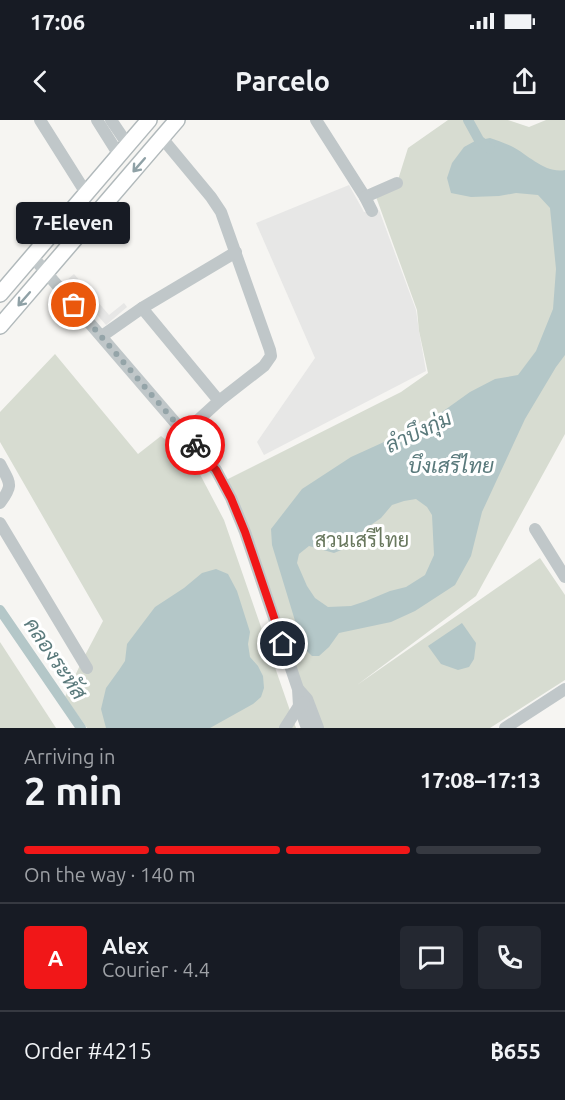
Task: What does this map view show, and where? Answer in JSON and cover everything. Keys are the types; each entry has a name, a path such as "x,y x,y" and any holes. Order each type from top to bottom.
{"main road":[{"path":"0,294 149,120"},
{"path":"0,326 177,120"}],"street":[{"path":"40,120 87,193"},
{"path":"316,120 372,211"},
{"path":"104,121 123,150"},
{"path":"162,138 221,212 271,356 264,366 219,401 185,432"},
{"path":"364,197 397,183"},
{"path":"102,336 142,308 236,252"},
{"path":"32,256 216,470 245,532 303,703 307,728"},
{"path":"142,308 219,401"},
{"path":"0,464 10,482 10,488 0,503"},
{"path":"0,523 87,668"},
{"path":"535,529 565,577"},
{"path":"505,728 565,689"},
{"path":"285,728 303,703"},
{"path":"303,703 318,728"}],"shaded area":[{"path":"349,185 364,212 379,210 416,310 426,371 264,455 257,442 315,358 256,223"},
{"path":"74,274 109,315 124,303 127,307 106,325 67,280"}],"green space":[{"name":"สวนเสรีไทย","path":"448,120 508,120 529,127 546,120 565,120 565,434 476,596 357,685 540,558 565,595 565,680 490,728 315,728 222,482 401,392 428,373 417,310 375,194 397,183 408,148"},
{"path":"55,354 138,454 161,436 194,463 224,520 296,728 87,728 65,697 103,621 0,442 0,412"},
{"path":"0,642 56,728 0,728"}],"water":[{"name":"บึงเสรีไทย","path":"490,138 513,147 544,167 565,170 565,355 525,419 482,512 471,556 455,585 415,611 391,622 339,633 319,656 312,656 303,647 272,545 271,529 302,489 351,457 384,442 406,442 414,432 470,392 495,379 518,375 536,351 553,309 556,269 550,208 538,195 516,193 471,197 451,193 447,178 452,163 464,147 475,141","holes":["416,499 427,507 432,515 434,555 425,575 406,587 351,606 328,607 315,598 297,563 299,554 309,546 334,553 351,546 365,529 381,518 392,505"]},
{"path":"216,569 228,574 237,591 250,632 248,644 250,657 263,676 264,688 261,697 253,704 210,728 106,728 101,709 106,688 125,661 127,644 155,607 202,573"},
{"path":"462,623 476,643 474,659 469,667 458,670 441,664 428,646"}],"waterway":[{"path":"468,120 479,140 490,149"},
{"name":"คลองระหัส","path":"0,610 81,728"}],"way so far":[{"path":"74,305 195,445"}],"place":[{"name":"7-Eleven","path":"74,305"}],"route":[{"path":"195,445 216,470 231,498 283,644"}],"water label":[{"name":"ลำบึงกุ่ม","path":"418,431"}]}
